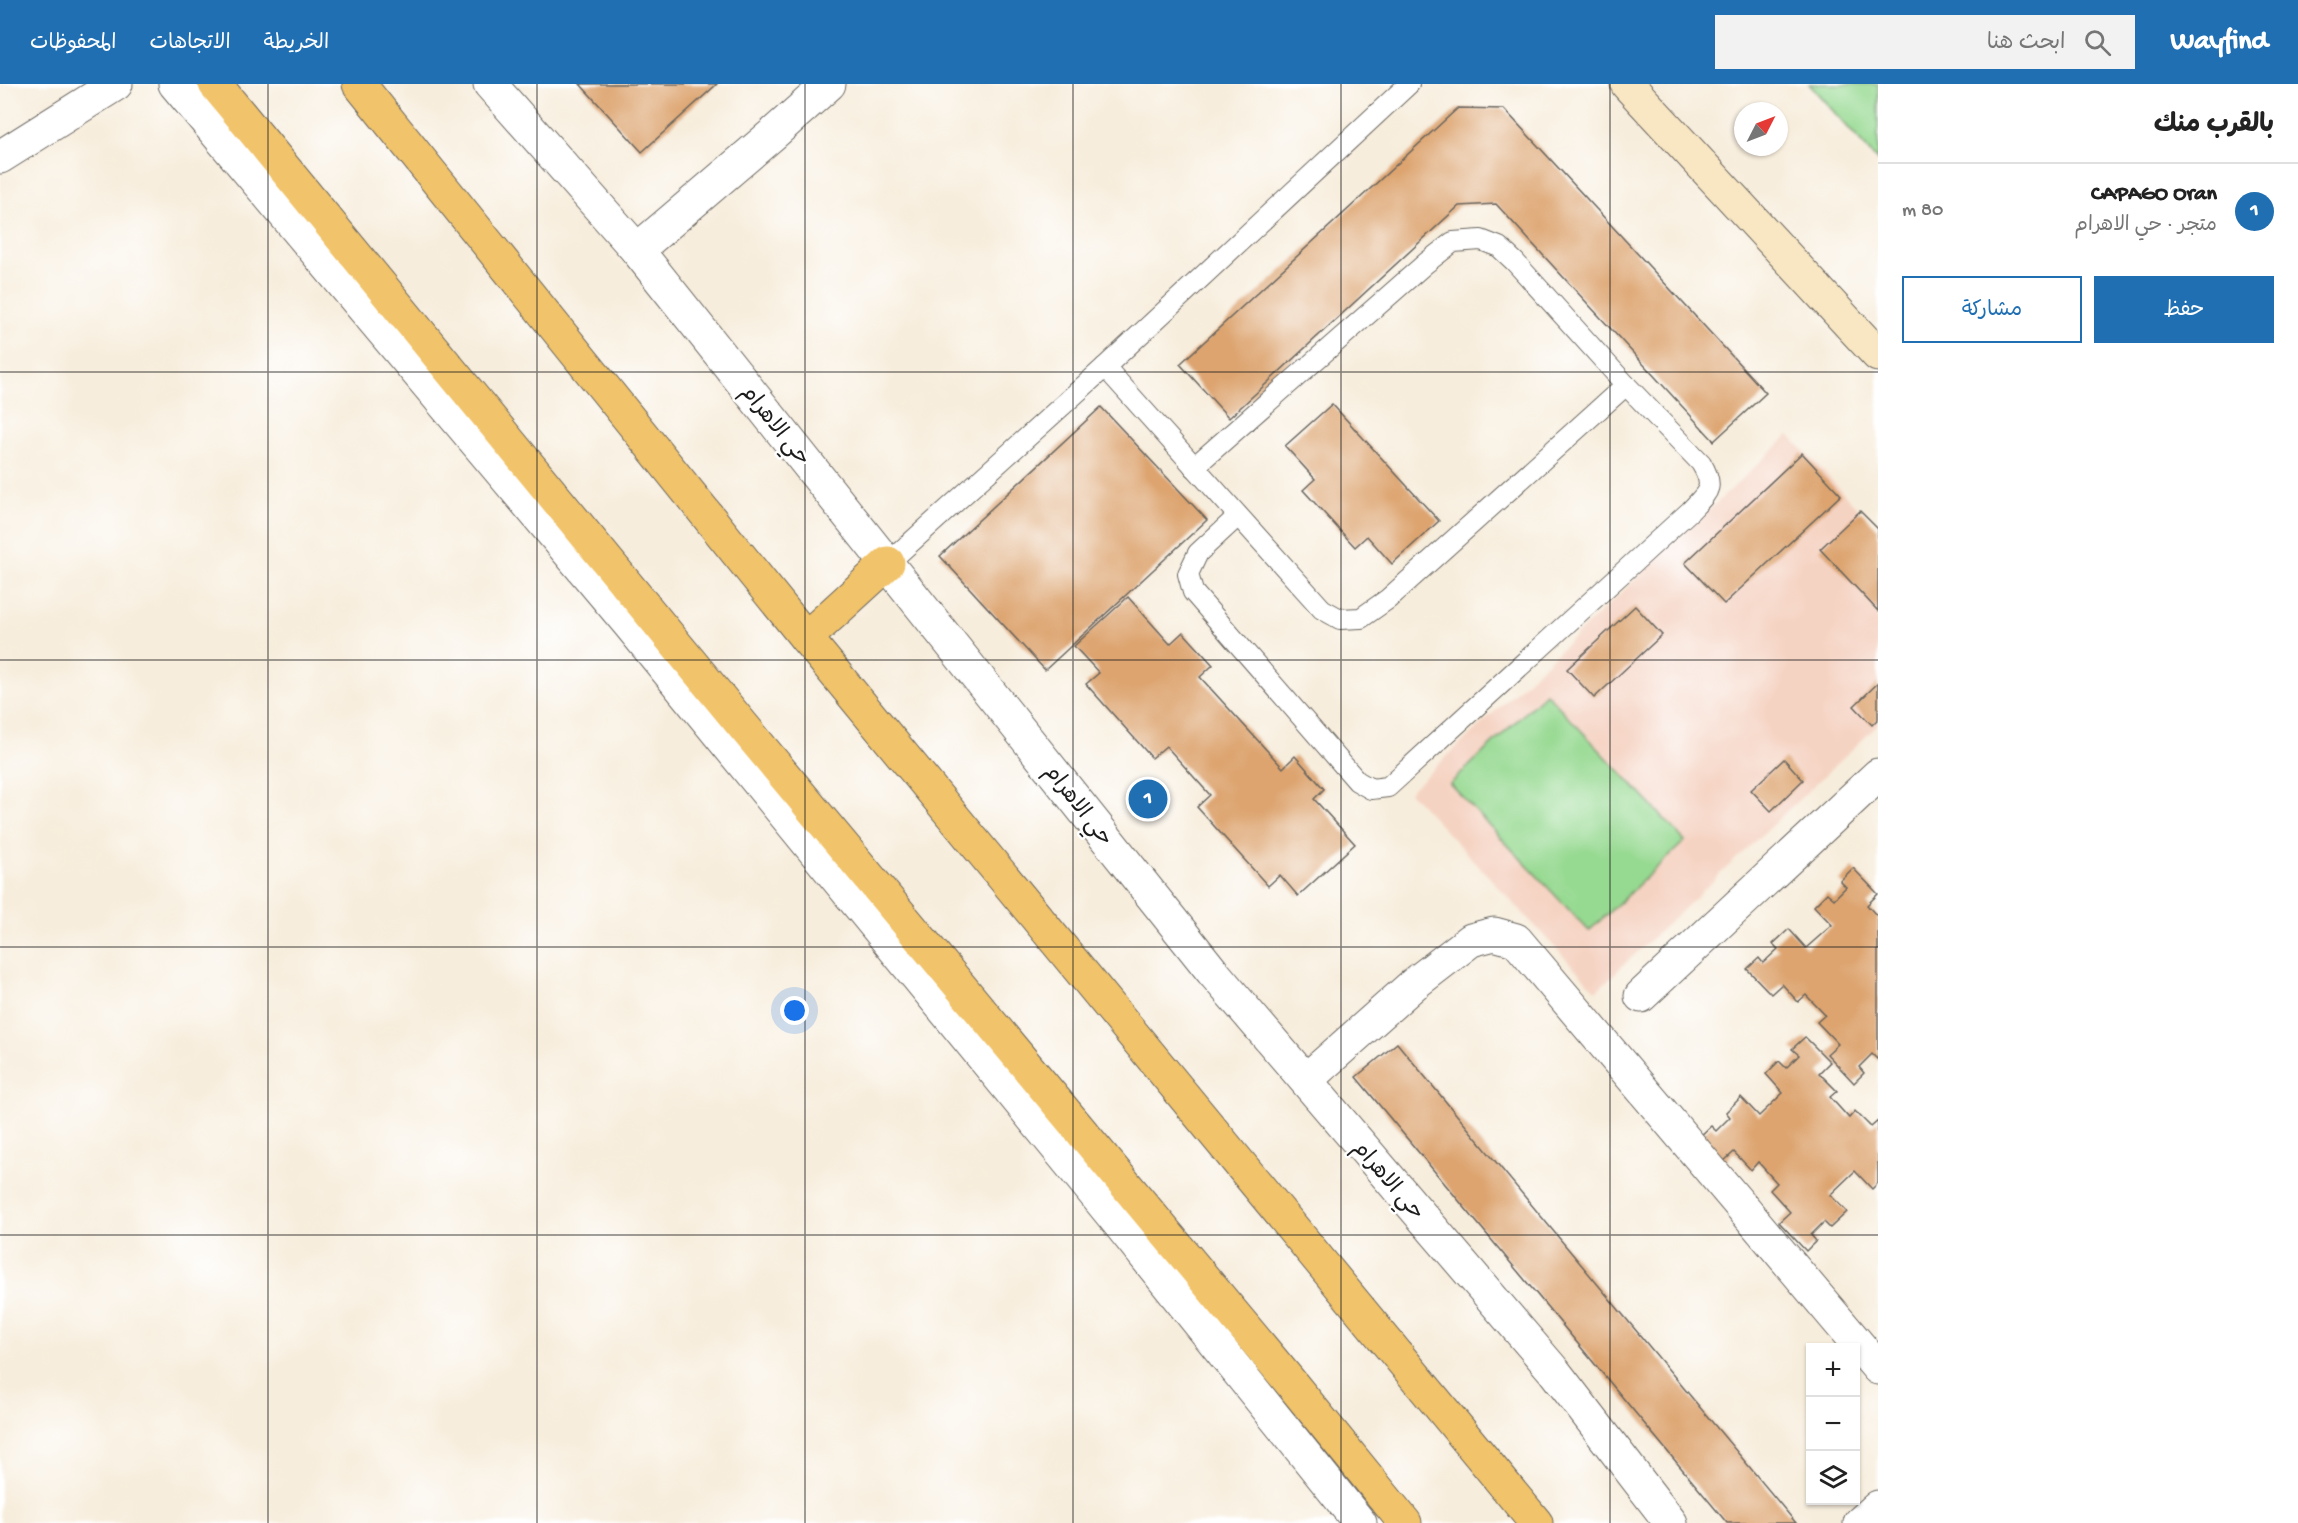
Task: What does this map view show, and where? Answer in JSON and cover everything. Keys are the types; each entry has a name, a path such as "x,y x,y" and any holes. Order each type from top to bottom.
{"main road":[{"path":"215,84 736,717 1405,1523"},
{"path":"359,84 806,638 1536,1523"},
{"path":"806,638 888,563"}],"street":[{"path":"0,157 116,84"},
{"path":"174,84 629,624 1117,1221 1360,1523"},
{"name":"حي الاهرام","path":"490,84 636,250 1212,971 1554,1371 1671,1523"},
{"path":"636,250 829,84"},
{"path":"1627,84 1878,355"},
{"path":"1641,996 1876,782"},
{"path":"1306,1080 1414,984 1472,940 1494,934 1516,940 1878,1368"},
{"path":"1860,1523 1878,1507"}],"lane":[{"path":"888,563 1105,367 1409,84"},
{"path":"1194,466 1426,263 1453,242 1481,240 1499,247 1701,463 1709,477 1708,492 1690,511 1388,787 1371,789 1357,781 1193,592 1188,574 1198,553 1238,516"},
{"path":"1105,367 1322,609 1340,619 1361,618 1388,599 1626,385"}],"shaded area":[{"path":"1789,435 1878,530 1878,725 1596,991 1409,792"}],"green space":[{"path":"1809,84 1878,84 1878,161"},
{"path":"1546,693 1685,841 1589,931 1450,784"}],"building":[{"path":"580,84 717,84 642,152"},
{"path":"1458,108 1504,109 1766,393 1714,441 1496,204 1459,206 1229,418 1180,364"},
{"path":"1332,404 1439,521 1392,564 1367,536 1355,547 1303,490 1315,479 1285,446"},
{"path":"1101,407 1207,520 1045,670 940,556"},
{"path":"1802,453 1841,495 1724,604 1685,563"},
{"path":"1860,511 1878,529 1878,611 1820,549"},
{"path":"1128,597 1170,644 1183,632 1213,665 1200,677 1283,768 1295,756 1324,789 1314,799 1355,844 1298,896 1280,875 1268,886 1197,807 1210,795 1166,746 1152,758 1086,684 1099,673 1074,646"},
{"path":"1635,606 1662,635 1594,698 1567,669"},
{"path":"1878,683 1878,719 1872,725 1854,706"},
{"path":"1784,759 1803,780 1771,811 1751,790"},
{"path":"1853,868 1878,894 1867,905 1878,917 1878,1060 1872,1054 1859,1067 1864,1073 1854,1083 1827,1054 1838,1044 1817,1022 1825,1015 1806,995 1798,1002 1782,984 1771,994 1747,969 1759,958 1763,963 1778,949 1773,944 1789,929 1806,948 1832,925 1814,906 1827,893 1834,899 1846,887 1840,881"},
{"path":"1805,1037 1830,1062 1819,1073 1837,1091 1830,1097 1849,1118 1855,1111 1871,1127 1878,1121 1878,1183 1872,1189 1855,1171 1830,1195 1847,1212 1830,1228 1824,1222 1811,1235 1816,1241 1806,1251 1779,1222 1790,1212 1770,1190 1777,1183 1758,1162 1751,1170 1734,1152 1723,1162 1699,1137 1711,1126 1716,1131 1730,1117 1726,1112 1741,1097 1759,1116 1783,1093 1766,1074 1779,1061 1786,1068 1799,1055 1792,1049"},
{"path":"1397,1043 1796,1523 1727,1523 1356,1077"}],"place":[{"name":"CAPAGO Oran","path":"1148,799"}]}
